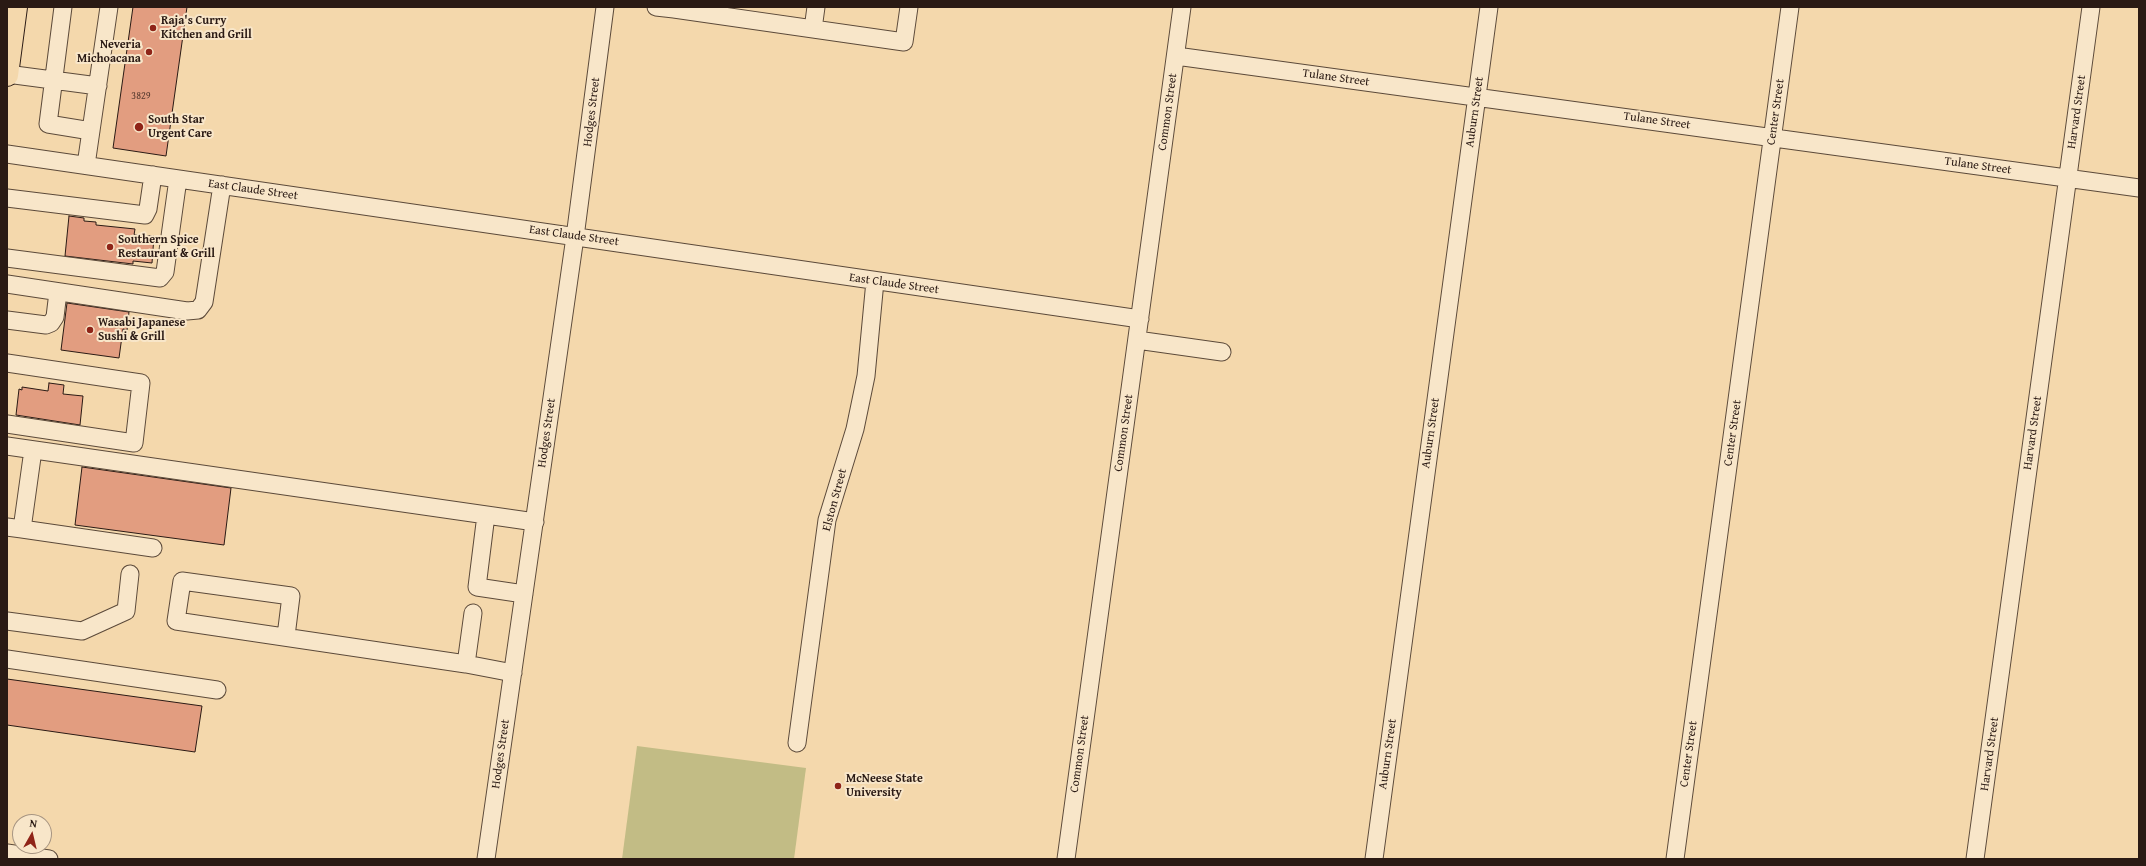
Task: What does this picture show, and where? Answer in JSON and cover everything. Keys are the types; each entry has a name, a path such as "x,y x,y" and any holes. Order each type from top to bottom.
{"main road":[{"path":"8,65 16,7"}],"street":[{"path":"63,7 48,124 91,131"},
{"path":"86,165 109,7"},
{"name":"Hodges Street","path":"486,859 576,237 605,7"},
{"path":"656,7 722,11 813,29 904,42 908,7"},
{"path":"813,29 816,7"},
{"name":"Common Street","path":"1066,859 1182,7"},
{"name":"Auburn Street","path":"1374,859 1489,7"},
{"name":"Center Street","path":"1675,859 1790,7"},
{"name":"Harvard Street","path":"1975,859 2091,7"},
{"name":"Tulane Street","path":"1176,56 1477,96 2139,188"},
{"path":"8,65 54,80 98,86"},
{"name":"East Claude Street","path":"7,154 1140,319"},
{"path":"7,198 140,216 145,215 148,209 153,175"},
{"path":"7,258 160,278 165,272 178,179"},
{"path":"7,284 187,311 198,310 204,302 222,185"},
{"path":"148,209 174,212"},
{"name":"Elston Street","path":"797,743 827,520 855,429 866,376 875,281"},
{"path":"7,320 46,325 51,323 55,317 58,292"},
{"path":"1137,340 1222,352"},
{"path":"7,363 141,383 134,443 7,424"},
{"path":"7,446 535,522"},
{"path":"33,450 15,528 153,548"},
{"path":"486,515 477,587 524,594"},
{"path":"7,621 82,631 126,611 130,574"},
{"path":"286,636 291,596 182,581 176,621 286,636 466,664 513,673"},
{"path":"466,664 473,613"},
{"path":"7,659 217,690"},
{"path":"7,853 43,859"}],"shaded area":[{"path":"637,746 806,768 794,859 622,859"}],"building":[{"path":"133,7 187,7 166,156 113,148"},
{"name":"Southern Spice Restaurant & Grill","path":"69,216 84,218 84,221 96,222 96,225 135,229 134,235 154,236 152,263 133,261 133,264 65,256"},
{"name":"Wasabi Japanese Sushi & Grill","path":"67,303 129,312 127,330 123,329 119,358 61,350"},
{"path":"49,383 64,385 63,394 83,396 80,425 16,415 19,389 22,390 22,387 48,391"},
{"path":"82,467 231,488 224,545 75,525"},
{"path":"7,679 202,706 195,752 7,725"}],"place":[{"name":"Raja's Curry Kitchen and Grill","path":"153,28"},
{"name":"Neveria Michoacana","path":"149,52"},
{"name":"South Star Urgent Care","path":"139,127"},
{"name":"Southern Spice Restaurant & Grill","path":"110,247"},
{"name":"Wasabi Japanese Sushi & Grill","path":"90,330"},
{"name":"McNeese State University","path":"838,786"}]}
